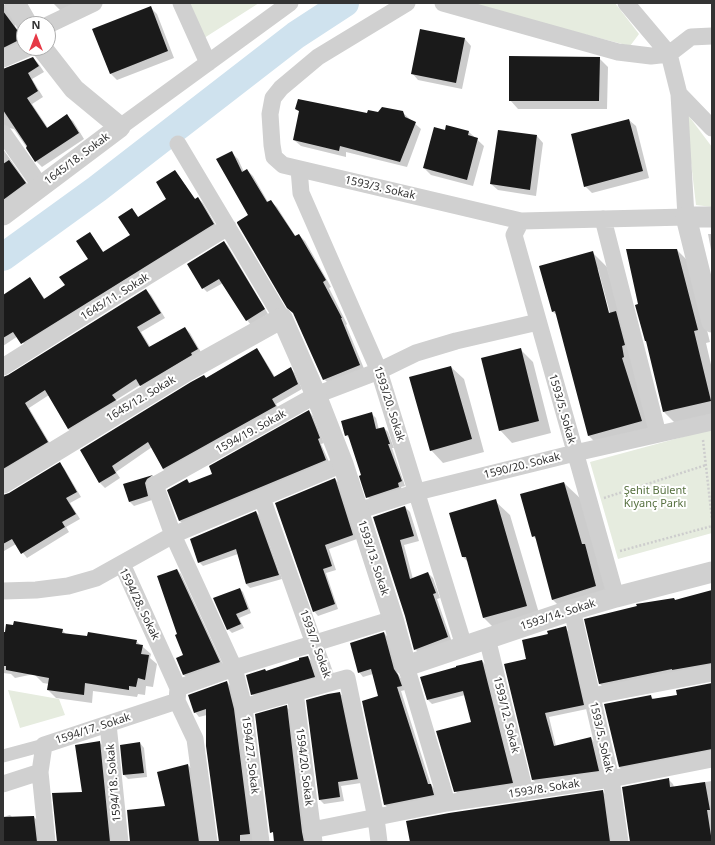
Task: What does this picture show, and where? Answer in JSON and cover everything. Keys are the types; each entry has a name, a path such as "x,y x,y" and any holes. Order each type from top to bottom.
{"street":[{"path":"15,3 22,16"},
{"path":"56,21 94,3"},
{"path":"181,3 208,63"},
{"path":"120,127 290,3"},
{"name":"1593/3. Sokak","path":"407,3 318,57 281,88 273,98 270,114 274,157 283,165 521,221 712,217"},
{"path":"443,3 618,52 650,56 669,54 691,37 712,36"},
{"path":"626,3 669,54 678,94 686,217 712,322"},
{"path":"3,59 16,53"},
{"name":"1645/18. Sokak","path":"3,215 120,127 74,88 48,56"},
{"path":"678,94 712,128"},
{"path":"3,133 8,152 41,187"},
{"path":"178,144 282,318"},
{"name":"1593/20. Sokak","path":"299,169 301,193 379,371 464,646"},
{"path":"603,219 658,434"},
{"name":"1593/5. Sokak","path":"521,221 514,235 616,597"},
{"name":"1645/11. Sokak","path":"3,367 228,227"},
{"name":"1593/13. Sokak","path":"282,318 316,395 343,464 393,619 447,803"},
{"name":"1645/12. Sokak","path":"3,483 185,372 282,318"},
{"name":"1594/19. Sokak","path":"234,668 173,535 155,485 316,395 379,371 416,353 456,340 538,322"},
{"name":"1590/20. Sokak","path":"358,511 417,492 575,453 707,424"},
{"path":"122,564 173,535 343,464"},
{"name":"1593/7. Sokak","path":"262,498 328,683 347,678 376,818 379,842"},
{"name":"1594/28. Sokak","path":"3,591 36,590 68,586 96,578 122,564 178,695 195,739 209,842"},
{"name":"1593/14. Sokak","path":"406,666 572,610 712,572"},
{"name":"1593/5. Sokak","path":"572,610 611,779 620,842"},
{"name":"1594/17. Sokak","path":"47,842 40,772 44,745 108,724 178,695 234,668 393,619"},
{"name":"1593/12. Sokak","path":"487,638 525,792"},
{"name":"1594/27. Sokak","path":"234,668 244,708 261,842"},
{"path":"592,696 712,673"},
{"path":"244,708 328,683"},
{"name":"1594/20. Sokak","path":"295,692 313,836"},
{"name":"1594/18. Sokak","path":"108,724 120,842"},
{"path":"3,756 44,745"},
{"name":"1593/8. Sokak","path":"313,836 376,818 447,803 611,779 712,759"},
{"path":"3,784 40,772"}],"path":[{"path":"707,424 706,465 712,519"},
{"path":"601,499 706,465"},
{"path":"616,552 712,526"}],"green space":[{"path":"186,3 259,3 201,40"},
{"path":"464,3 615,3 639,34 630,46"},
{"path":"685,111 712,147 712,207 696,205"},
{"name":"Şehit Bülent Kıyanç Parkı","path":"712,429 712,533 618,559 590,462"},
{"path":"8,690 59,699 65,715 20,728"}],"building":[{"path":"151,6 168,51 110,74 92,29"},
{"path":"3,11 16,29 16,42 3,48"},
{"path":"420,29 465,38 456,83 411,74"},
{"path":"509,56 600,57 599,101 509,101"},
{"path":"33,57 39,66 28,73 38,91 27,98 47,128 67,114 79,133 35,162 26,148 27,146 3,110 3,69"},
{"path":"298,99 367,113 368,110 378,112 382,107 403,111 405,117 416,122 400,162 340,146 339,151 293,140 299,111 295,109"},
{"path":"629,119 643,171 584,187 571,134"},
{"path":"446,125 469,131 468,135 478,138 467,180 423,168 434,127 445,130"},
{"path":"498,130 537,135 530,190 490,184"},
{"path":"232,151 242,172 247,169 267,202 271,200 295,236 299,234 326,280 323,282 342,318 360,365 323,380 293,313 287,308 237,223 248,215 216,159"},
{"path":"9,160 26,183 3,200 3,164"},
{"path":"175,170 195,199 198,197 214,224 21,344 13,332 3,338 3,295 30,277 44,299 65,285 59,277 88,259 76,241 90,232 103,252 130,235 118,217 132,208 138,217 166,199 156,182"},
{"path":"224,241 265,309 246,321 219,279 202,289 187,264"},
{"path":"626,249 677,249 698,330 694,331 711,401 663,412 646,341 635,305 638,304"},
{"path":"593,251 609,313 616,311 625,345 622,346 624,357 622,358 642,421 588,436 555,311 552,312 539,266"},
{"path":"146,289 161,313 137,327 149,347 185,327 198,349 191,353 192,355 140,386 136,379 112,395 116,400 68,429 45,390 25,403 48,442 3,469 3,377"},
{"path":"257,348 274,377 291,367 298,384 272,399 276,406 163,469 148,442 112,466 116,473 99,483 80,450 191,382 204,375 206,378"},
{"path":"521,348 539,421 499,431 481,358"},
{"path":"451,366 472,439 430,451 409,377"},
{"path":"309,410 320,438 318,439 326,460 179,521 167,490 187,479 189,483 212,474 209,466"},
{"path":"372,412 376,429 384,427 390,444 388,444 402,481 398,483 399,487 366,498 359,476 361,475 348,435 345,436 341,421"},
{"path":"60,462 77,492 66,498 76,514 62,522 65,527 21,554 12,539 3,544 3,495 9,493"},
{"path":"153,475 147,479 145,483 148,496 129,502 123,484"},
{"path":"335,478 353,535 325,545 332,566 323,569 335,604 313,612 275,503"},
{"path":"564,482 582,544 585,544 596,586 552,600 535,536 532,537 520,494"},
{"path":"496,499 527,606 483,618 466,557 462,557 449,513"},
{"path":"405,506 414,536 400,540 410,579 428,572 436,593 433,594 448,637 414,650 405,616 373,517"},
{"path":"256,511 279,575 246,584 236,549 198,563 190,539"},
{"path":"177,569 220,662 183,675 176,658 183,655 175,635 177,634 157,576"},
{"path":"240,588 248,609 236,614 241,624 227,630 213,598"},
{"path":"712,590 712,663 672,669 599,684 584,619 637,606 636,604 674,598 675,600"},
{"path":"14,621 63,629 62,633 87,636 88,632 137,640 136,644 143,645 141,654 149,655 145,680 138,678 136,687 129,686 129,690 85,683 84,695 47,690 49,678 6,670 6,666 3,666 3,632 5,632 6,624 13,625"},
{"path":"566,626 584,705 545,713 554,746 591,737 599,771 532,780 504,664 526,659 522,640 548,634 547,631"},
{"path":"384,632 394,669 402,686 397,687 428,784 431,784 434,795 384,805 362,701 378,696 371,669 358,673 350,643"},
{"path":"308,656 315,677 251,695 246,675 265,669 266,671"},
{"path":"482,660 513,783 454,792 436,731 471,722 463,691 427,700 420,677"},
{"path":"227,681 234,709 250,834 240,835 240,842 219,842 206,746 206,709 194,713 188,695"},
{"path":"712,683 712,749 619,767 604,704 651,695 652,699 677,695 676,690"},
{"path":"340,692 358,779 338,782 340,797 319,800 306,700"},
{"path":"287,705 304,842 274,842 273,832 270,833 255,714"},
{"path":"100,741 110,842 57,842 52,793 82,792 75,745"},
{"path":"140,742 144,773 123,775 120,745"},
{"path":"188,764 199,842 130,842 127,810 165,806 157,772"},
{"path":"669,778 670,787 705,782 710,810 707,810 712,842 630,842 622,787"},
{"path":"603,790 610,842 410,842 406,821 449,813"},
{"path":"34,816 37,842 3,842 3,817"}],"waterway":[{"path":"3,257 97,189 296,35 345,3"}]}
